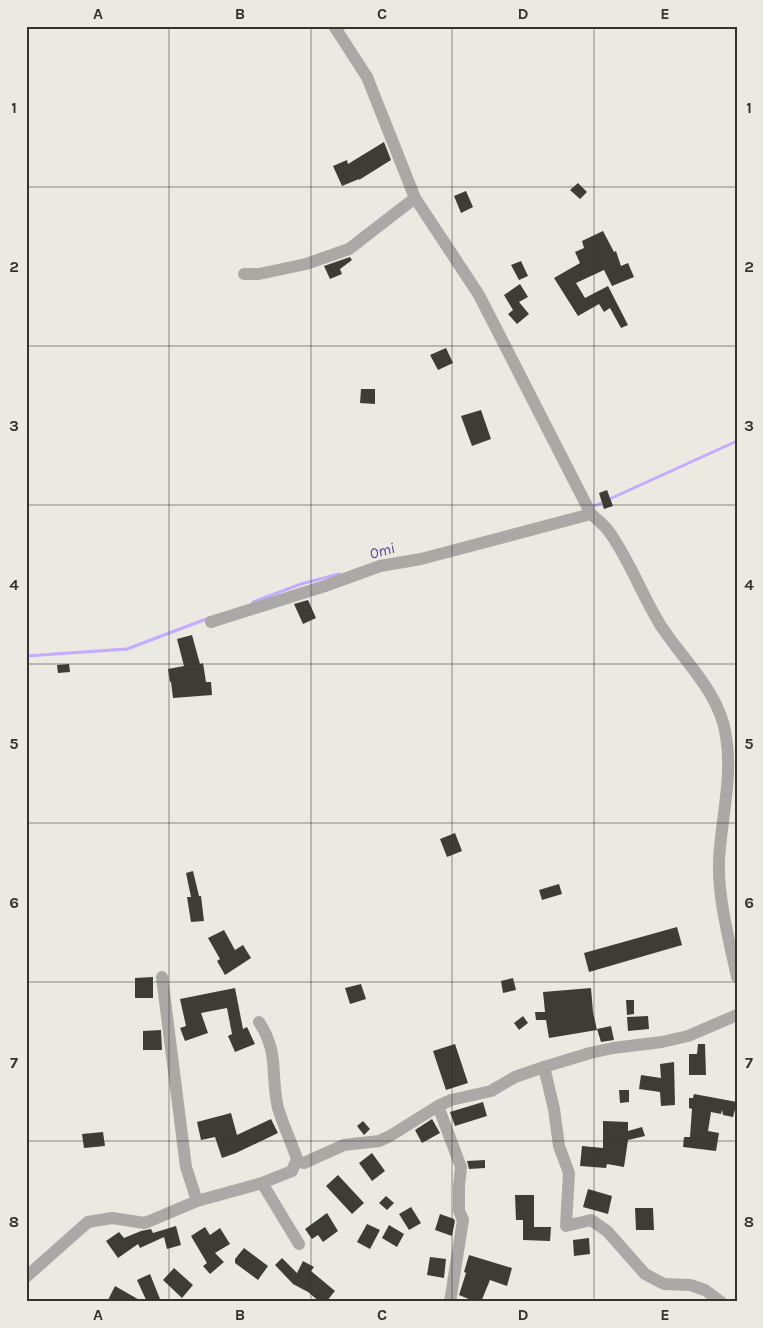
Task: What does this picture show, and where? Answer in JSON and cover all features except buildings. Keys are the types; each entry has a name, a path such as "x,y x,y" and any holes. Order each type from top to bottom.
{"street":[{"path":"334,26 367,77 415,198 479,294 591,514 611,534 661,625 704,685 723,721 729,775 719,861 721,900 737,977"},
{"path":"244,274 259,274 306,264 349,248 415,198"},
{"path":"211,622 325,586 380,566 430,557 591,514"},
{"path":"162,977 186,1167 198,1201"},
{"path":"259,1022 272,1051 278,1107 296,1158 304,1163 344,1145 379,1140 390,1136 438,1106 451,1100 491,1091 516,1076 590,1053 688,1036 737,1015"},
{"path":"544,1067 554,1109 559,1146 570,1173 566,1226 591,1220 607,1231 645,1274 664,1284 690,1284 705,1290 721,1302"},
{"path":"438,1106 461,1167 459,1211 462,1220 450,1302"},
{"path":"26,1277 88,1222 112,1218 145,1223 198,1201 262,1183 292,1171 296,1158"},
{"path":"262,1183 299,1244"}],"waterway":[{"name":"Omi","path":"592,507 737,441"},
{"name":"Omi","path":"253,602 301,584 339,574"},
{"name":"Omi","path":"26,656 127,649 209,618"}]}
